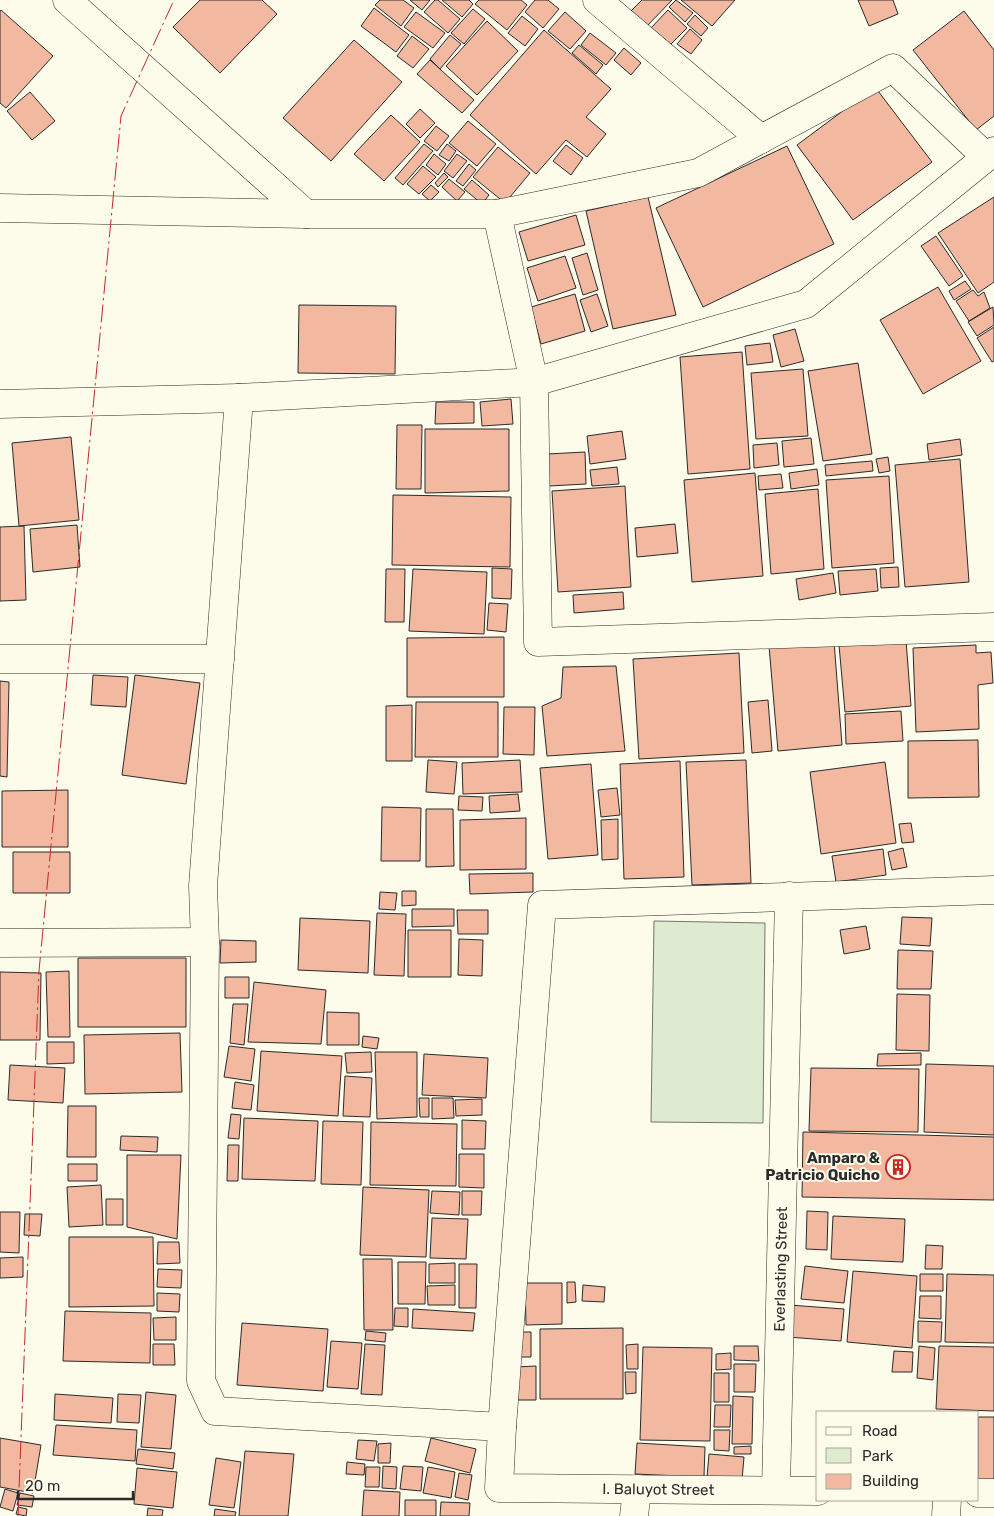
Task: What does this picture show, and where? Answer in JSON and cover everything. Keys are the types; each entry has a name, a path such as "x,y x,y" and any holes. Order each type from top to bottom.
{"street":[{"path":"67,0 306,214"},
{"path":"597,0 761,139"},
{"path":"0,208 306,214 497,214 698,173 893,68 990,154 806,304 534,382 239,398 0,404"},
{"path":"497,214 534,382 538,642 994,627"},
{"path":"239,398 203,886 205,942 201,1381 215,1411 502,1427 542,905 994,890"},
{"path":"0,659 220,659"},
{"name":"Everlasting Street","path":"776,1490 789,896"},
{"path":"0,943 205,942"},
{"name":"I. Baluyot Street","path":"502,1427 499,1488 816,1490"},
{"path":"634,1516 637,1489"},
{"path":"979,1493 994,1493"},
{"path":"946,1516 948,1501"}],"green space":[{"path":"654,921 765,923 763,1123 651,1122"}],"building":[{"path":"200,0 262,0 277,14 220,73 173,27"},
{"path":"380,0 403,0 414,8 401,26 375,5"},
{"path":"410,0 430,0 422,10"},
{"path":"435,0 438,0 460,19 448,33 424,12"},
{"path":"442,0 469,0 473,4 462,17"},
{"path":"479,0 521,0 527,5 507,30 475,4"},
{"path":"535,0 548,0 559,9 543,28 525,12"},
{"path":"642,0 672,0 647,26 631,11"},
{"path":"676,0 693,13 685,22 669,7"},
{"path":"681,0 735,0 712,26"},
{"path":"858,0 893,0 898,14 869,26"},
{"path":"374,8 409,35 396,52 361,26"},
{"path":"473,9 485,19 464,44 451,33"},
{"path":"1,10 53,56 6,108 0,103"},
{"path":"668,10 687,28 669,46 650,29"},
{"path":"964,11 994,50 994,116 976,130 913,50"},
{"path":"416,12 445,33 433,48 404,27"},
{"path":"565,12 586,31 570,49 548,31"},
{"path":"695,15 708,28 701,36 687,24"},
{"path":"522,16 538,29 525,46 508,33"},
{"path":"487,21 518,51 477,95 446,66"},
{"path":"690,29 702,40 691,54 677,44"},
{"path":"544,30 611,89 586,117 606,134 587,157 566,140 536,174 470,115"},
{"path":"590,33 616,53 606,65 581,45"},
{"path":"450,35 461,44 440,69 430,59"},
{"path":"412,36 429,49 413,68 397,56"},
{"path":"354,40 402,82 331,161 283,118"},
{"path":"579,45 603,65 596,74 572,53"},
{"path":"624,48 641,63 631,75 614,60"},
{"path":"430,60 474,100 462,113 417,74"},
{"path":"875,87 932,162 853,220 797,145"},
{"path":"30,92 55,121 32,140 7,111"},
{"path":"420,109 435,123 420,138 406,124"},
{"path":"391,115 420,142 384,181 354,154"},
{"path":"468,121 496,144 477,166 449,143"},
{"path":"436,126 449,136 437,151 424,141"},
{"path":"424,144 433,151 403,185 395,178"},
{"path":"447,144 456,151 449,161 439,155"},
{"path":"566,145 583,158 571,175 553,161"},
{"path":"787,146 834,244 703,307 656,208"},
{"path":"498,147 530,173 505,203 473,177"},
{"path":"434,154 446,164 438,175 426,165"},
{"path":"457,154 467,161 453,178 444,171"},
{"path":"469,164 476,170 463,186 456,181"},
{"path":"423,166 436,177 419,194 407,184"},
{"path":"444,173 448,177 438,187 435,183"},
{"path":"449,179 465,192 457,201 442,187"},
{"path":"472,180 489,195 482,204 464,189"},
{"path":"431,185 439,192 430,201 422,194"},
{"path":"648,197 676,315 613,329 586,211"},
{"path":"994,197 994,282 978,293 938,233"},
{"path":"576,215 585,245 528,261 519,232"},
{"path":"936,236 963,276 949,286 921,246"},
{"path":"587,253 598,290 583,295 572,258"},
{"path":"565,256 576,288 538,301 527,268"},
{"path":"965,281 971,289 954,300 949,291"},
{"path":"938,287 981,361 923,394 880,320"},
{"path":"973,290 978,296 984,292 990,308 969,321 956,301"},
{"path":"575,294 585,331 541,344 531,307"},
{"path":"597,294 608,326 591,332 580,300"},
{"path":"299,305 396,306 395,374 298,373"},
{"path":"993,307 994,325 977,336 968,322"},
{"path":"994,327 994,361 992,362 977,338"},
{"path":"795,329 804,361 781,367 773,335"},
{"path":"770,343 773,362 747,365 745,346"},
{"path":"742,352 750,469 688,474 680,357"},
{"path":"858,363 872,454 823,461 808,371"},
{"path":"803,369 808,436 756,439 751,373"},
{"path":"511,399 513,424 482,426 480,402"},
{"path":"436,402 474,402 474,423 435,424"},
{"path":"397,425 422,425 421,489 396,489"},
{"path":"425,429 509,429 509,491 425,493"},
{"path":"622,431 626,459 590,464 587,436"},
{"path":"71,437 79,520 19,526 12,443"},
{"path":"811,438 814,464 784,467 782,441"},
{"path":"960,439 962,455 929,460 927,444"},
{"path":"777,443 779,465 754,468 753,445"},
{"path":"585,452 586,484 549,486 547,454"},
{"path":"888,457 890,471 879,473 876,459"},
{"path":"960,459 969,582 905,587 895,465"},
{"path":"872,461 873,471 826,476 825,465"},
{"path":"617,467 619,484 592,486 590,470"},
{"path":"817,469 819,485 791,489 789,473"},
{"path":"755,473 763,576 692,582 684,480"},
{"path":"781,474 783,488 759,490 758,476"},
{"path":"889,476 894,563 832,568 826,480"},
{"path":"625,486 631,587 558,592 552,491"},
{"path":"818,489 824,569 771,574 765,494"},
{"path":"393,495 511,497 510,567 392,565"},
{"path":"675,524 678,553 637,557 635,528"},
{"path":"77,525 80,567 33,572 30,529"},
{"path":"24,526 26,600 0,601 0,527"},
{"path":"898,567 899,587 881,588 880,568"},
{"path":"492,568 512,569 511,599 492,598"},
{"path":"386,569 405,569 404,622 385,622"},
{"path":"413,569 487,572 484,634 409,631"},
{"path":"876,569 878,591 840,595 838,571"},
{"path":"833,573 836,593 799,600 796,579"},
{"path":"623,592 624,609 574,613 573,595"},
{"path":"489,603 508,604 506,632 487,630"},
{"path":"504,637 504,697 407,697 407,638"},
{"path":"906,640 911,706 845,712 839,645"},
{"path":"834,641 842,745 778,751 769,646"},
{"path":"976,645 976,653 991,652 993,683 978,685 979,729 916,732 913,648"},
{"path":"739,653 744,753 639,759 633,659"},
{"path":"616,666 625,751 547,756 542,706 561,698 563,667"},
{"path":"93,675 128,677 126,707 91,705"},
{"path":"135,675 200,683 186,784 122,775"},
{"path":"0,681 9,682 7,777 0,776"},
{"path":"768,700 772,751 752,753 748,702"},
{"path":"416,702 498,702 498,757 415,757"},
{"path":"412,705 412,761 386,761 386,706"},
{"path":"504,707 535,707 534,755 503,754"},
{"path":"901,711 903,741 846,744 845,714"},
{"path":"978,740 979,797 908,798 908,741"},
{"path":"428,760 457,762 454,794 426,792"},
{"path":"520,760 522,792 463,794 462,763"},
{"path":"746,760 751,883 692,885 686,762"},
{"path":"680,761 684,877 624,879 620,764"},
{"path":"885,762 896,843 821,854 810,772"},
{"path":"591,764 598,855 548,859 540,768"},
{"path":"617,788 620,815 601,817 598,790"},
{"path":"68,790 68,847 2,847 2,791"},
{"path":"518,794 520,811 490,813 489,796"},
{"path":"459,796 483,797 482,811 458,810"},
{"path":"382,807 421,808 420,861 381,861"},
{"path":"426,809 453,809 454,866 426,867"},
{"path":"526,818 526,869 460,870 460,820"},
{"path":"618,819 618,859 602,860 601,820"},
{"path":"911,823 914,842 902,843 899,824"},
{"path":"903,848 907,867 892,870 888,852"},
{"path":"883,849 886,875 836,882 832,856"},
{"path":"13,852 70,852 70,893 13,893"},
{"path":"533,873 533,892 470,894 469,874"},
{"path":"402,891 416,891 416,905 402,906"},
{"path":"380,892 397,893 395,910 379,909"},
{"path":"412,909 454,909 454,926 412,927"},
{"path":"457,910 488,910 488,934 458,934"},
{"path":"377,913 406,914 404,976 374,975"},
{"path":"902,917 932,918 930,946 900,944"},
{"path":"300,918 370,921 368,973 298,970"},
{"path":"866,926 870,949 844,954 840,930"},
{"path":"408,930 451,930 451,977 408,977"},
{"path":"459,939 483,940 482,976 458,975"},
{"path":"221,940 256,941 256,962 220,963"},
{"path":"898,950 933,951 931,989 897,989"},
{"path":"78,958 186,958 186,1027 78,1027"},
{"path":"69,971 70,1037 48,1037 46,972"},
{"path":"0,972 41,973 40,1040 0,1040"},
{"path":"225,977 249,977 249,998 225,998"},
{"path":"254,982 326,990 321,1044 248,1042"},
{"path":"897,994 930,995 929,1051 896,1050"},
{"path":"233,1004 248,1004 244,1045 230,1043"},
{"path":"327,1012 359,1013 359,1045 327,1045"},
{"path":"180,1033 182,1092 85,1094 84,1035"},
{"path":"363,1036 379,1038 377,1049 362,1047"},
{"path":"47,1042 74,1042 74,1063 47,1064"},
{"path":"229,1046 255,1049 251,1081 224,1077"},
{"path":"261,1051 342,1056 338,1116 257,1111"},
{"path":"371,1052 372,1072 347,1073 345,1053"},
{"path":"375,1052 417,1052 417,1117 377,1119"},
{"path":"921,1053 921,1065 877,1066 878,1054"},
{"path":"424,1054 488,1058 486,1098 422,1095"},
{"path":"926,1064 994,1066 994,1135 924,1132"},
{"path":"10,1065 65,1068 63,1103 8,1100"},
{"path":"811,1068 919,1069 918,1132 809,1131"},
{"path":"345,1076 372,1078 370,1117 343,1116"},
{"path":"235,1082 254,1085 251,1110 232,1108"},
{"path":"419,1098 429,1098 429,1117 420,1117"},
{"path":"432,1098 453,1098 454,1118 432,1119"},
{"path":"482,1099 482,1115 456,1116 455,1100"},
{"path":"68,1106 96,1106 96,1157 67,1157"},
{"path":"231,1114 241,1115 239,1139 228,1138"},
{"path":"244,1118 318,1121 315,1181 242,1179"},
{"path":"462,1120 486,1121 485,1149 462,1149"},
{"path":"323,1121 363,1122 361,1185 321,1184"},
{"path":"371,1122 457,1124 456,1186 370,1185"},
{"name":"Amparo & Patricio Quicho","path":"803,1132 994,1137 994,1200 802,1197"},
{"path":"121,1136 158,1137 157,1152 120,1150"},
{"path":"228,1145 239,1145 238,1181 227,1181"},
{"path":"459,1154 484,1154 484,1188 459,1187"},
{"path":"127,1155 181,1155 177,1239 127,1227"},
{"path":"68,1164 97,1164 97,1181 68,1181"},
{"path":"101,1185 103,1225 69,1227 67,1187"},
{"path":"363,1187 429,1190 426,1257 360,1255"},
{"path":"432,1191 460,1192 459,1215 430,1213"},
{"path":"462,1191 482,1191 481,1215 462,1215"},
{"path":"106,1199 123,1199 123,1225 106,1225"},
{"path":"807,1211 828,1212 827,1250 806,1249"},
{"path":"0,1212 20,1212 19,1253 0,1252"},
{"path":"25,1214 42,1214 40,1236 24,1235"},
{"path":"833,1216 905,1219 903,1262 831,1259"},
{"path":"432,1218 468,1219 466,1259 430,1258"},
{"path":"69,1237 153,1237 154,1306 69,1307"},
{"path":"158,1242 179,1242 180,1263 157,1264"},
{"path":"926,1245 943,1246 942,1269 925,1269"},
{"path":"23,1257 23,1277 0,1278 0,1258"},
{"path":"363,1259 392,1259 393,1330 364,1330"},
{"path":"398,1262 426,1262 425,1304 398,1304"},
{"path":"455,1263 455,1283 429,1283 429,1264"},
{"path":"459,1264 477,1264 476,1308 459,1308"},
{"path":"805,1266 848,1271 844,1303 801,1299"},
{"path":"158,1269 182,1270 181,1288 157,1287"},
{"path":"853,1271 917,1276 912,1348 847,1342"},
{"path":"920,1274 943,1274 943,1291 920,1291"},
{"path":"947,1274 994,1275 994,1343 945,1342"},
{"path":"567,1282 575,1282 576,1302 567,1303"},
{"path":"525,1283 562,1283 562,1324 526,1325"},
{"path":"455,1285 455,1305 428,1305 427,1286"},
{"path":"583,1285 605,1287 604,1302 582,1301"},
{"path":"157,1293 180,1294 179,1312 157,1311"},
{"path":"920,1296 941,1296 941,1319 919,1318"},
{"path":"789,1305 844,1309 841,1341 787,1337"},
{"path":"395,1308 408,1308 408,1327 394,1326"},
{"path":"413,1309 475,1313 473,1331 412,1328"},
{"path":"65,1311 151,1313 150,1363 63,1361"},
{"path":"176,1317 176,1340 154,1340 153,1318"},
{"path":"918,1321 942,1322 941,1342 918,1342"},
{"path":"242,1323 328,1329 323,1391 237,1385"},
{"path":"623,1328 623,1399 540,1399 540,1329"},
{"path":"366,1331 386,1333 385,1342 365,1340"},
{"path":"518,1332 531,1332 531,1357 518,1357"},
{"path":"331,1341 362,1343 358,1389 327,1387"},
{"path":"153,1344 174,1344 175,1365 153,1365"},
{"path":"365,1344 385,1345 382,1395 361,1394"},
{"path":"638,1344 638,1369 627,1369 626,1345"},
{"path":"734,1346 758,1346 759,1361 734,1360"},
{"path":"919,1346 935,1348 933,1380 917,1378"},
{"path":"939,1346 994,1347 994,1411 936,1409"},
{"path":"643,1347 712,1348 710,1441 640,1440"},
{"path":"894,1351 913,1352 912,1372 892,1372"},
{"path":"731,1353 731,1369 716,1370 716,1354"},
{"path":"734,1364 756,1364 755,1392 734,1392"},
{"path":"536,1366 536,1400 516,1400 516,1367"},
{"path":"625,1372 636,1372 636,1393 626,1394"},
{"path":"714,1373 729,1373 729,1402 714,1402"},
{"path":"146,1392 176,1395 171,1449 141,1447"},
{"path":"55,1394 113,1398 111,1423 54,1420"},
{"path":"118,1394 141,1395 139,1423 117,1422"},
{"path":"733,1396 753,1397 752,1444 732,1444"},
{"path":"715,1405 731,1405 730,1427 714,1427"},
{"path":"979,1417 994,1417 994,1482 979,1481"},
{"path":"56,1425 137,1430 135,1461 53,1455"},
{"path":"714,1430 730,1430 729,1451 714,1450"},
{"path":"0,1438 41,1445 33,1493 0,1487"},
{"path":"431,1438 476,1449 470,1473 425,1461"},
{"path":"358,1440 377,1441 374,1461 356,1459"},
{"path":"391,1443 390,1463 378,1463 378,1444"},
{"path":"637,1443 705,1447 704,1477 635,1474"},
{"path":"751,1446 751,1454 734,1454 734,1447"},
{"path":"138,1449 175,1453 173,1469 136,1464"},
{"path":"245,1451 294,1454 288,1516 239,1516"},
{"path":"709,1454 744,1457 742,1480 707,1477"},
{"path":"216,1458 241,1462 234,1508 209,1505"},
{"path":"347,1462 365,1464 364,1475 346,1474"},
{"path":"383,1466 397,1467 396,1489 382,1488"},
{"path":"403,1466 423,1467 421,1491 400,1489"},
{"path":"366,1467 380,1467 379,1487 365,1487"},
{"path":"428,1467 455,1472 451,1498 423,1493"},
{"path":"137,1468 177,1472 173,1508 134,1504"},
{"path":"459,1473 472,1475 468,1500 455,1497"},
{"path":"5,1489 18,1493 13,1511 0,1507"},
{"path":"364,1490 400,1492 399,1516 362,1516"},
{"path":"20,1493 34,1496 32,1507 17,1505"},
{"path":"405,1500 436,1500 436,1516 405,1516"},
{"path":"441,1502 470,1503 469,1516 440,1516"},
{"path":"18,1507 27,1509 26,1516 16,1514"},
{"path":"148,1508 163,1510 162,1516 147,1516"},
{"path":"215,1509 236,1512 235,1516 214,1516"}],"power":[{"path":"18,1516 39,971 121,116 174,0"}],"place":[{"name":"Amparo & Patricio Quicho","path":"898,1167"}]}
